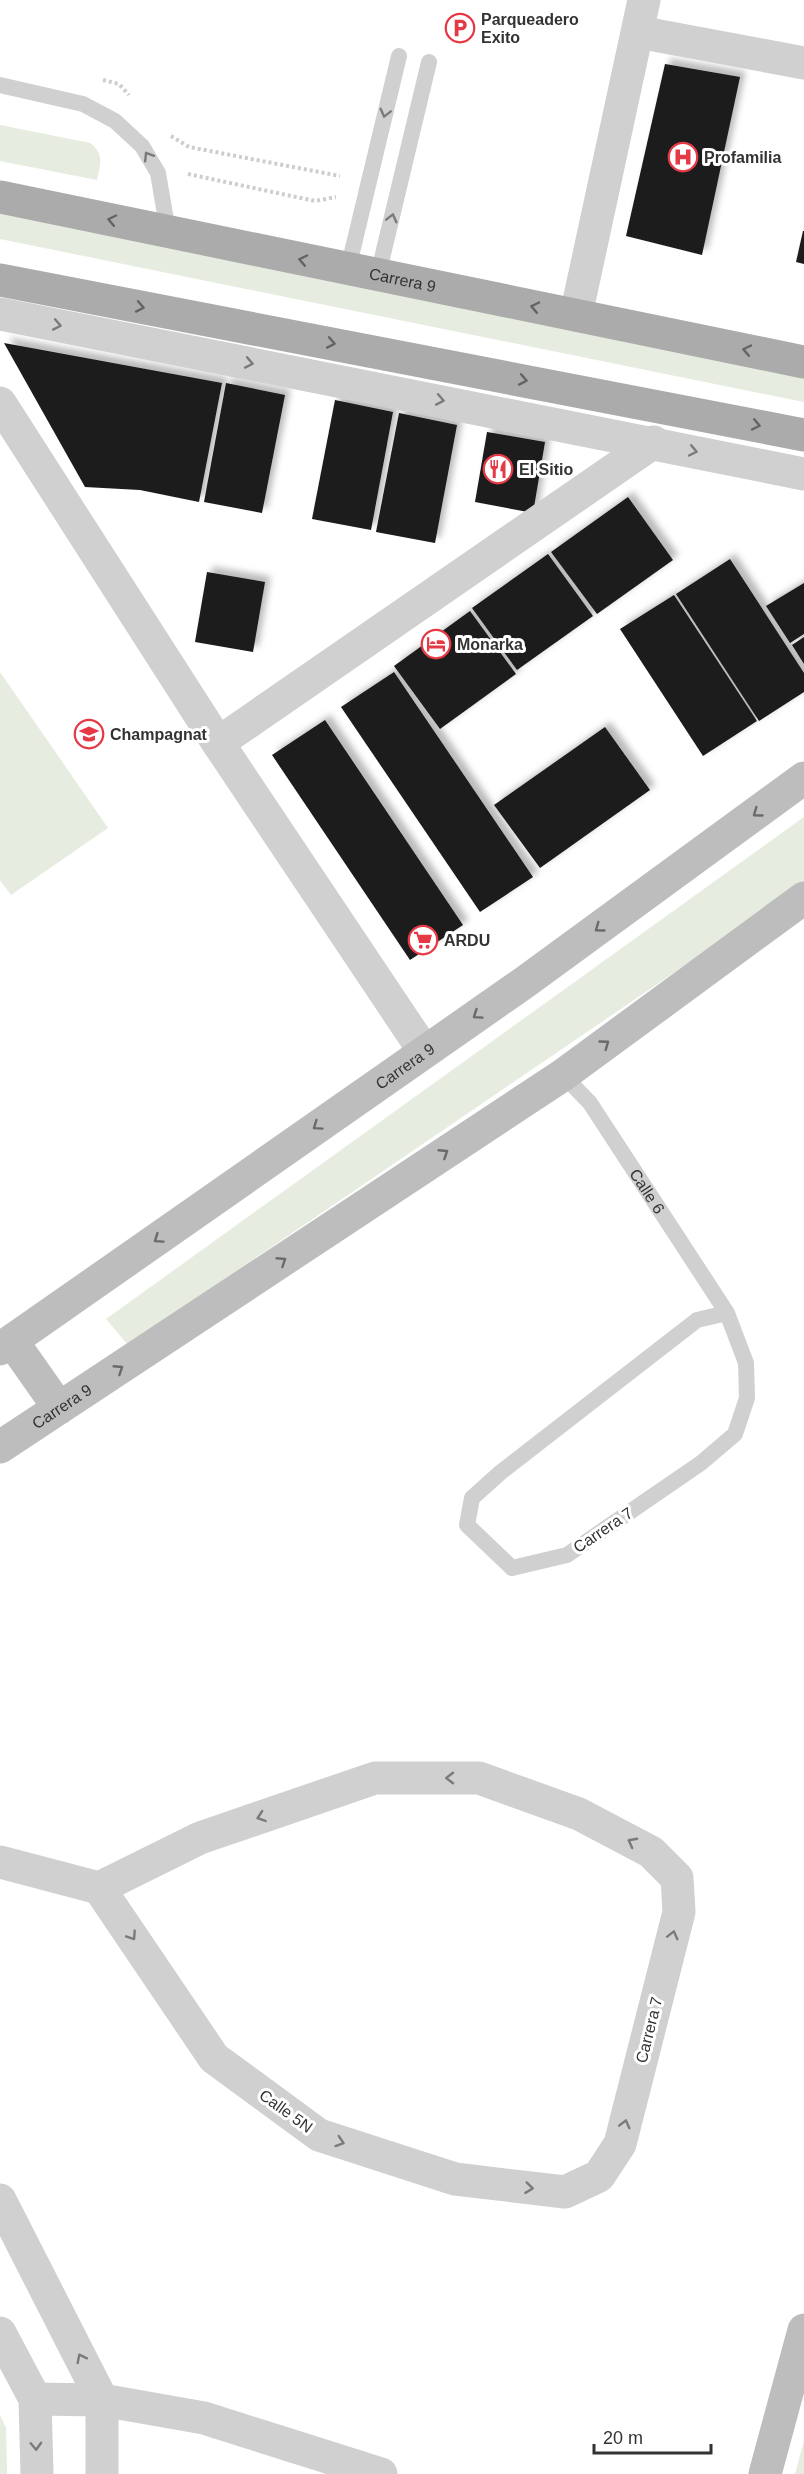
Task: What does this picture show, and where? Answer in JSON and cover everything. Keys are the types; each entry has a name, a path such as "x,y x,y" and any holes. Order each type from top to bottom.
{"main road":[{"name":"Carrera 9","path":"0,197 804,362"},
{"path":"0,280 804,435"},
{"name":"Carrera 9","path":"6,1345 525,982 804,778"},
{"name":"Carrera 9","path":"0,1447 563,1075 804,898"},
{"path":"6,1345 59,1408"},
{"path":"765,2474 797,2380 804,2330"}],"street":[{"path":"576,315 644,0"},
{"path":"638,32 804,63"},
{"path":"0,314 654,442 804,474"},
{"path":"0,403 218,743 424,1051"},
{"path":"218,743 654,442"},
{"name":"Carrera 7","path":"99,1888 200,1838 375,1778 478,1778 579,1814 651,1852 677,1878 679,1912 620,2144 599,2176"},
{"path":"0,1862 99,1888"},
{"name":"Calle 5N","path":"99,1888 214,2058 319,2135 455,2179 565,2192 599,2176"},
{"path":"0,2200 102,2400 102,2474"},
{"path":"0,2333 35,2399 37,2474"},
{"path":"35,2399 102,2400 204,2418 381,2474"}],"lane":[{"path":"363,272 399,56"},
{"path":"363,272 429,62"},
{"path":"0,85 83,104 115,122 141,146 158,173 168,231"},
{"name":"Calle 6","path":"563,1075 590,1103 726,1313"},
{"name":"Carrera 7","path":"726,1313 746,1363 747,1398 735,1434 701,1463 567,1555 512,1568 466,1525 472,1498 501,1472 698,1320 726,1313"}],"path":[{"path":"98,79 119,84 134,99"},
{"path":"163,131 189,147 350,178"}],"shaded area":[{"path":"0,125 90,143 100,156 97,180 0,161"},
{"path":"0,211 804,376 804,402 0,239"},
{"path":"0,672 108,828 11,895 0,880"},
{"path":"804,817 804,884 128,1345 106,1319"},
{"path":"0,2415 6,2428 7,2474 0,2474"},
{"path":"804,2441 804,2474 795,2474"}],"building":[{"name":"Profamilia","path":"665,64 740,77 702,255 626,236"},
{"path":"804,231 804,264 796,262"},
{"path":"4,343 222,383 199,502 140,490 85,487"},
{"path":"226,383 285,395 262,513 204,502"},
{"path":"335,400 393,412 371,530 312,519"},
{"path":"399,413 457,425 435,543 376,532"},
{"path":"487,432 545,442 533,513 475,502"},
{"path":"628,497 673,560 597,614 551,552"},
{"path":"548,554 593,616 517,670 472,608"},
{"path":"730,559 804,673 804,692 759,721 676,594"},
{"path":"207,572 265,582 253,652 195,642"},
{"path":"804,583 804,634 790,643 766,606"},
{"path":"674,595 757,721 703,756 620,629"},
{"path":"470,611 516,674 440,729 394,666"},
{"path":"804,637 804,664 792,645"},
{"path":"394,672 533,877 480,912 341,707"},
{"path":"325,720 463,925 410,960 272,755"},
{"path":"605,727 650,790 540,868 494,805"}],"place":[{"name":"Parqueadero Exito","path":"460,28"},
{"name":"Profamilia","path":"683,157"},
{"name":"El Sitio","path":"498,469"},
{"name":"Monarka","path":"436,644"},
{"name":"Champagnat","path":"89,734"},
{"name":"ARDU","path":"423,940"}]}
